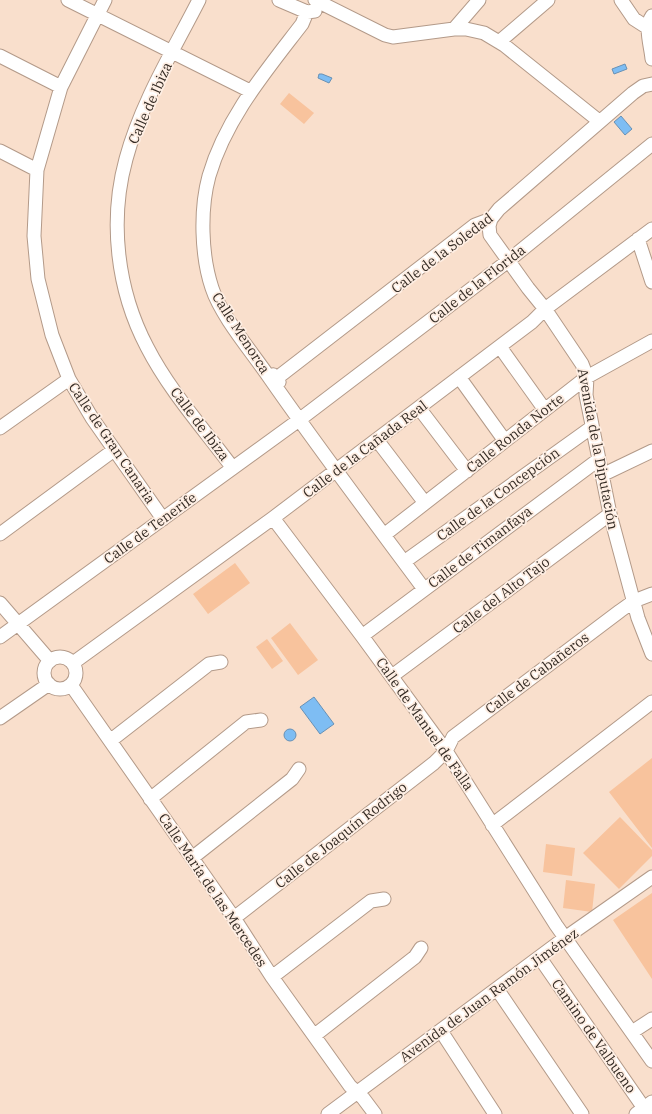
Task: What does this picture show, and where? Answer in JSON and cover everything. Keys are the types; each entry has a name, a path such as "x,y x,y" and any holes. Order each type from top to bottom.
{"street":[{"path":"68,0 250,91"},
{"name":"Calle de Gran Canaria","path":"105,0 61,87 37,170 34,236 38,279 52,335 69,379 114,450 163,519"},
{"name":"Calle de Ibiza","path":"199,0 142,114 126,159 118,205 118,252 128,300 146,346 172,386 232,467"},
{"path":"279,0 307,12 331,8"},
{"path":"315,0 377,32 389,36 466,28 476,31 499,42 599,121"},
{"path":"454,29 479,0"},
{"path":"499,42 548,0"},
{"path":"621,0 634,19 650,22 652,59"},
{"name":"Calle Menorca","path":"307,12 302,24 250,91 222,142 209,177 204,212 204,252 212,289 229,320 275,381 299,420 424,589"},
{"path":"0,56 61,87"},
{"name":"Calle de la Soledad","path":"275,381 475,225 492,219 499,209 599,121 639,89 652,84"},
{"name":"Calle de la Florida","path":"299,420 508,261 652,144"},
{"path":"0,150 37,170"},
{"name":"Avenida de la Diputación","path":"492,219 489,226 490,235 545,309 582,364 587,377 586,395 610,514 638,618 652,654"},
{"name":"Calle de la Cañada Real","path":"73,663 337,471 535,320 545,309 652,228"},
{"path":"638,239 652,282"},
{"name":"Calle Ronda Norte","path":"384,535 587,377 652,341"},
{"path":"500,347 545,410"},
{"path":"459,377 505,441"},
{"path":"0,427 69,379"},
{"path":"419,408 467,471"},
{"name":"Calle de Tenerife","path":"0,637 232,467 299,420"},
{"name":"Calle de la Concepción","path":"404,562 592,427"},
{"path":"377,440 425,503"},
{"path":"0,534 114,450"},
{"path":"602,475 652,451"},
{"name":"Calle de Timanfaya","path":"362,636 598,460"},
{"name":"Calle del Alto Tajo","path":"392,676 610,514"},
{"name":"Calle de Manuel de Falla","path":"273,518 392,676 446,751 565,938 652,1061"},
{"name":"Calle de Cabañeros","path":"446,751 453,737 634,601 652,594"},
{"path":"0,603 50,661"},
{"path":"61,657 73,663 76,674 71,685 60,689 49,684 44,677 45,668 50,661 61,657"},
{"path":"110,741 209,664 221,662"},
{"path":"0,718 49,684"},
{"name":"Calle María de las Mercedes","path":"71,685 234,918 272,977 315,1035 350,1086 357,1092 375,1114"},
{"path":"492,825 652,702"},
{"path":"150,799 246,722 261,720"},
{"name":"Calle de Joaquín Rodrigo","path":"234,918 434,763 446,751"},
{"path":"192,858 292,779 299,769"},
{"name":"Avenida de Juan Ramón Jiménez","path":"328,1114 565,938 652,877"},
{"path":"272,977 371,901 384,899"},
{"path":"315,1035 415,957 421,948"},
{"name":"Camino de Valbueno","path":"540,958 645,1110"},
{"path":"497,989 582,1114"},
{"path":"632,1032 652,1019"},
{"path":"441,1031 495,1114"}],"shaded area":[{"path":"289,93 314,113 304,124 280,104"},
{"path":"235,563 250,583 208,614 193,594"},
{"path":"290,623 318,660 298,675 271,638"},
{"path":"267,639 283,661 272,669 256,647"},
{"path":"652,758 652,848 609,792"},
{"path":"620,817 652,850 652,856 619,889 583,853"},
{"path":"546,844 575,848 572,876 543,872"},
{"path":"566,880 595,884 592,912 563,908"},
{"path":"652,893 652,979 613,920"}],"water":[{"path":"625,64 627,69 614,74 612,69"},
{"path":"319,74 332,78 329,83 318,78"},
{"path":"621,116 632,129 625,135 614,122"},
{"path":"314,697 334,724 320,734 300,707"},
{"path":"288,729 292,729 296,735 292,741 288,741 284,737 284,733"}]}
